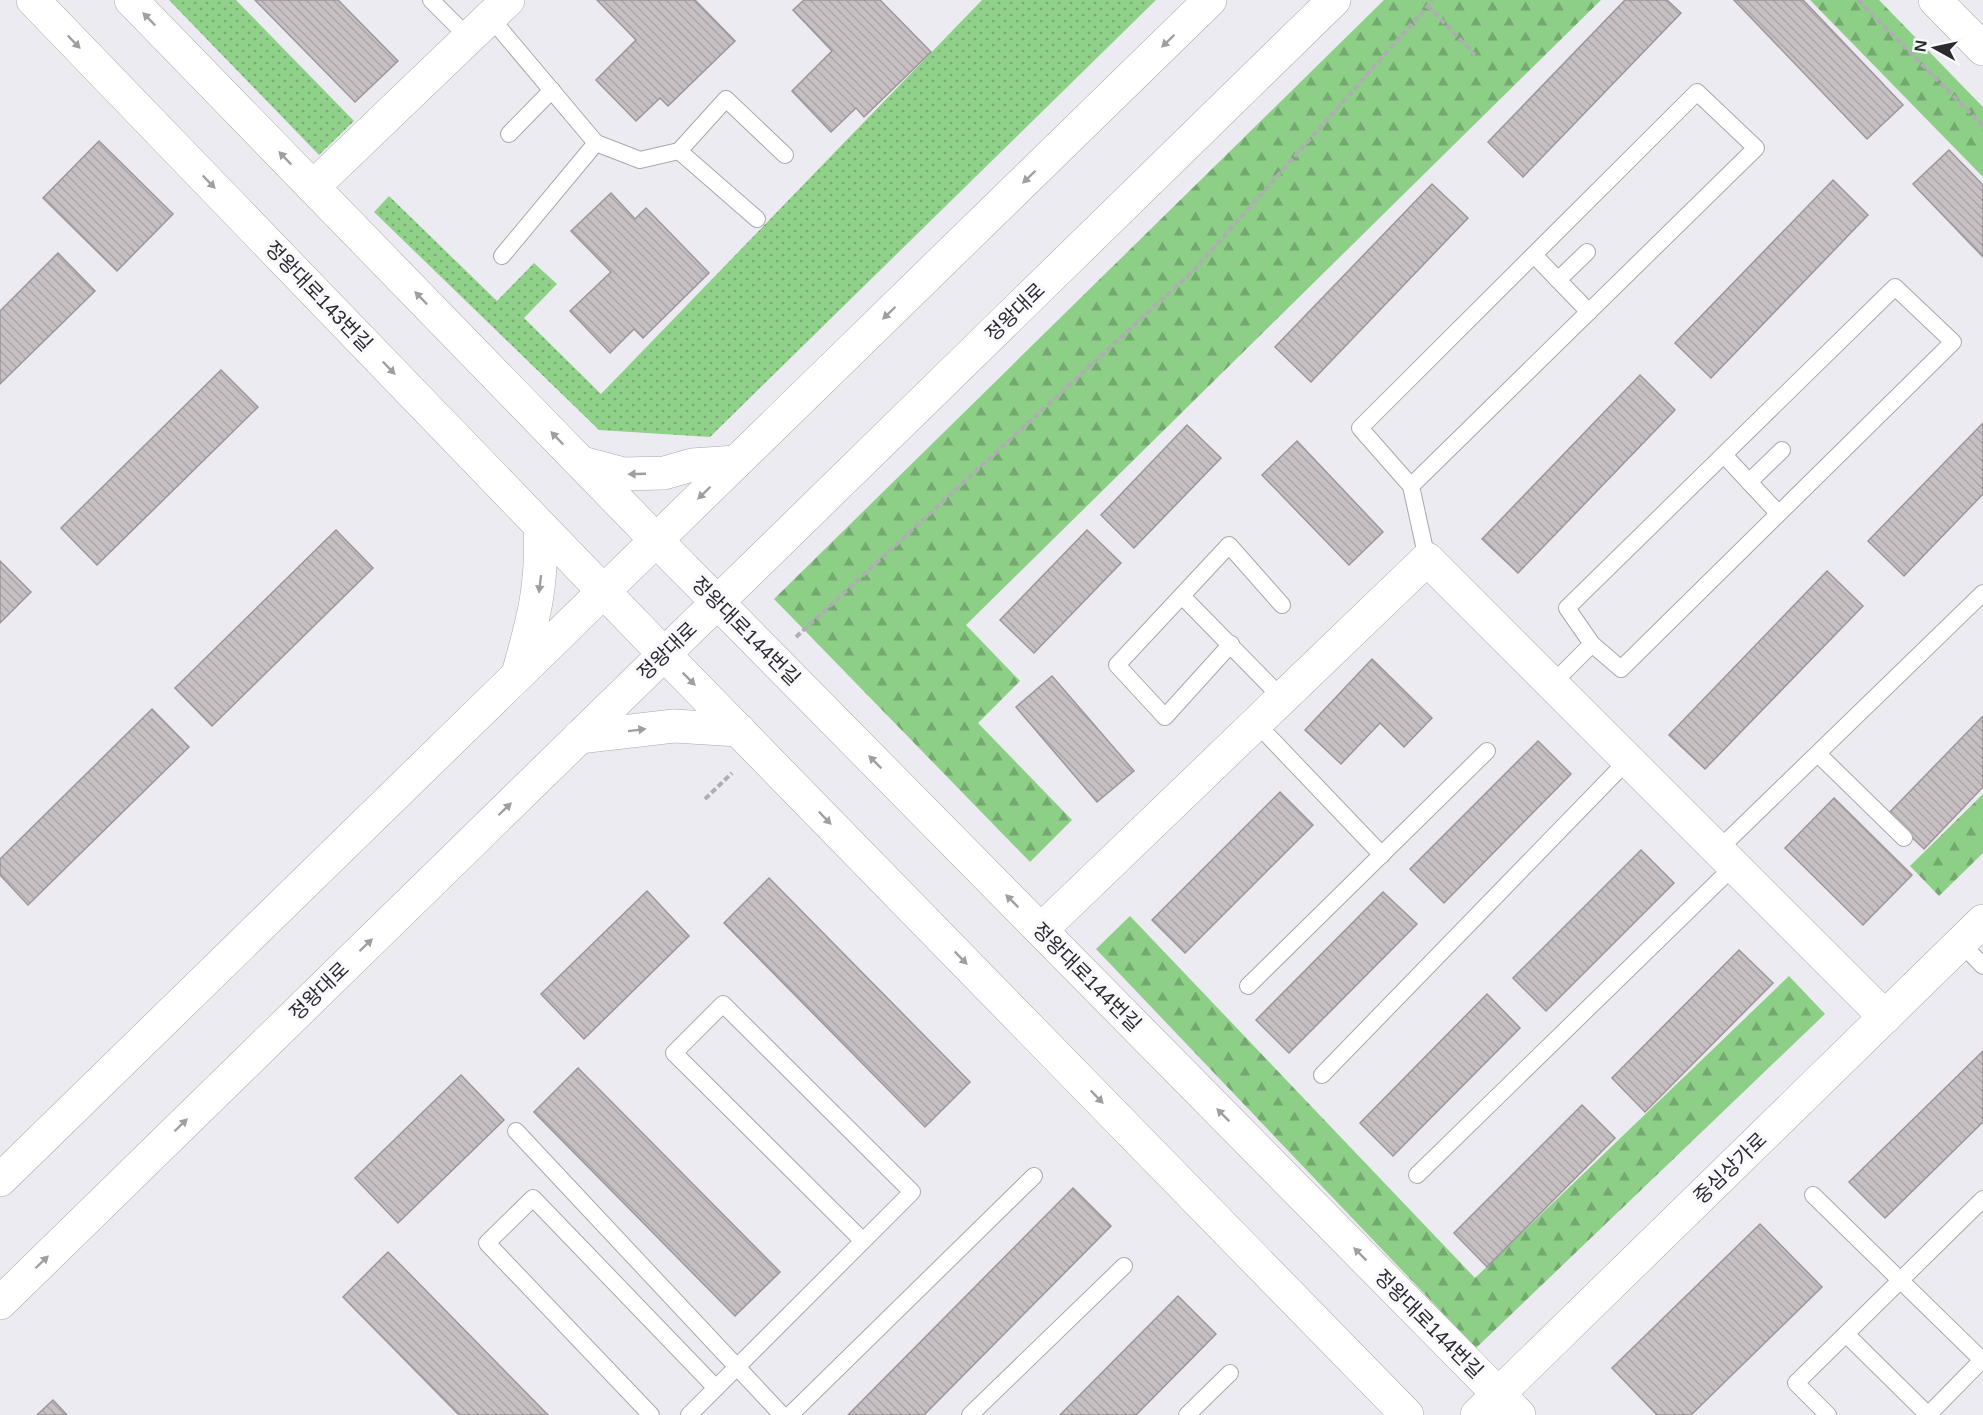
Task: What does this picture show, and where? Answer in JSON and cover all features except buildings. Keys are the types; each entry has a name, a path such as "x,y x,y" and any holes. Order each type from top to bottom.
{"street":[{"name":"정왕대로143번길","path":"33,0 604,591"},
{"path":"131,0 656,540"},
{"path":"0,1180 1210,0"},
{"name":"정왕대로","path":"0,1303 1334,0"},
{"path":"1936,0 1983,49"},
{"path":"313,187 489,18"},
{"path":"582,463 623,474 664,473 692,465 736,462"},
{"path":"518,675 539,592 542,566 540,526"},
{"name":"정왕대로144번길","path":"656,540 1041,930 1498,1408"},
{"path":"1041,930 1427,559 1885,1017"},
{"path":"604,591 1407,1415"},
{"path":"579,737 674,726 748,739"},
{"name":"중심상가로","path":"1498,1408 1972,932"}],"lane":[{"path":"431,0 489,18 596,143 640,160 679,151 726,99 785,155"},
{"path":"509,134 552,90"},
{"path":"1411,486 1756,148 1697,92 1360,428 1411,486 1427,559"},
{"path":"502,256 596,143"},
{"path":"679,151 757,219"},
{"path":"1558,280 1587,252"},
{"path":"1534,255 1589,312"},
{"path":"1895,287 1953,342 1778,513 1621,669 1592,644 1567,608 1895,287"},
{"path":"1749,482 1782,450"},
{"path":"1724,455 1778,513"},
{"path":"1231,644 1165,717 1117,665 1229,545 1282,605"},
{"path":"1417,1175 1726,858 1818,753 1983,593"},
{"path":"1182,596 1282,698"},
{"path":"1552,684 1592,644"},
{"path":"1256,723 1382,855"},
{"path":"1248,986 1487,751"},
{"path":"1818,753 1904,838"},
{"path":"1322,1075 1628,760"},
{"path":"1972,932 1983,966"},
{"path":"689,1415 863,1241 912,1192 723,1004 674,1053 863,1241"},
{"path":"516,1131 782,1415"},
{"path":"790,1415 1034,1176"},
{"path":"1813,1195 1982,1359 1928,1415 1846,1334"},
{"path":"651,1415 487,1243 533,1198 716,1388"},
{"path":"1828,1415 1796,1383 1983,1199"},
{"path":"970,1415 1124,1266"},
{"path":"1187,1415 1230,1373"}],"path":[{"path":"773,658 1195,269 1433,0"},
{"path":"1858,0 1983,126"},
{"path":"1428,6 1475,55"},
{"path":"705,799 748,739"}],"green space":[{"path":"169,0 236,0 354,121 319,155"},
{"path":"982,0 1156,0 710,437 599,430 374,212 389,196 497,301 534,263 557,284 524,318 601,394"},
{"path":"1384,0 1601,0 966,625 1020,681 978,723 1072,820 1030,862 774,599"},
{"path":"1810,0 1879,0 1983,107 1983,177"},
{"path":"1983,794 1983,853 1939,896 1910,866"},
{"path":"1130,916 1475,1278 1789,976 1825,1014 1476,1348 1096,949"}]}
